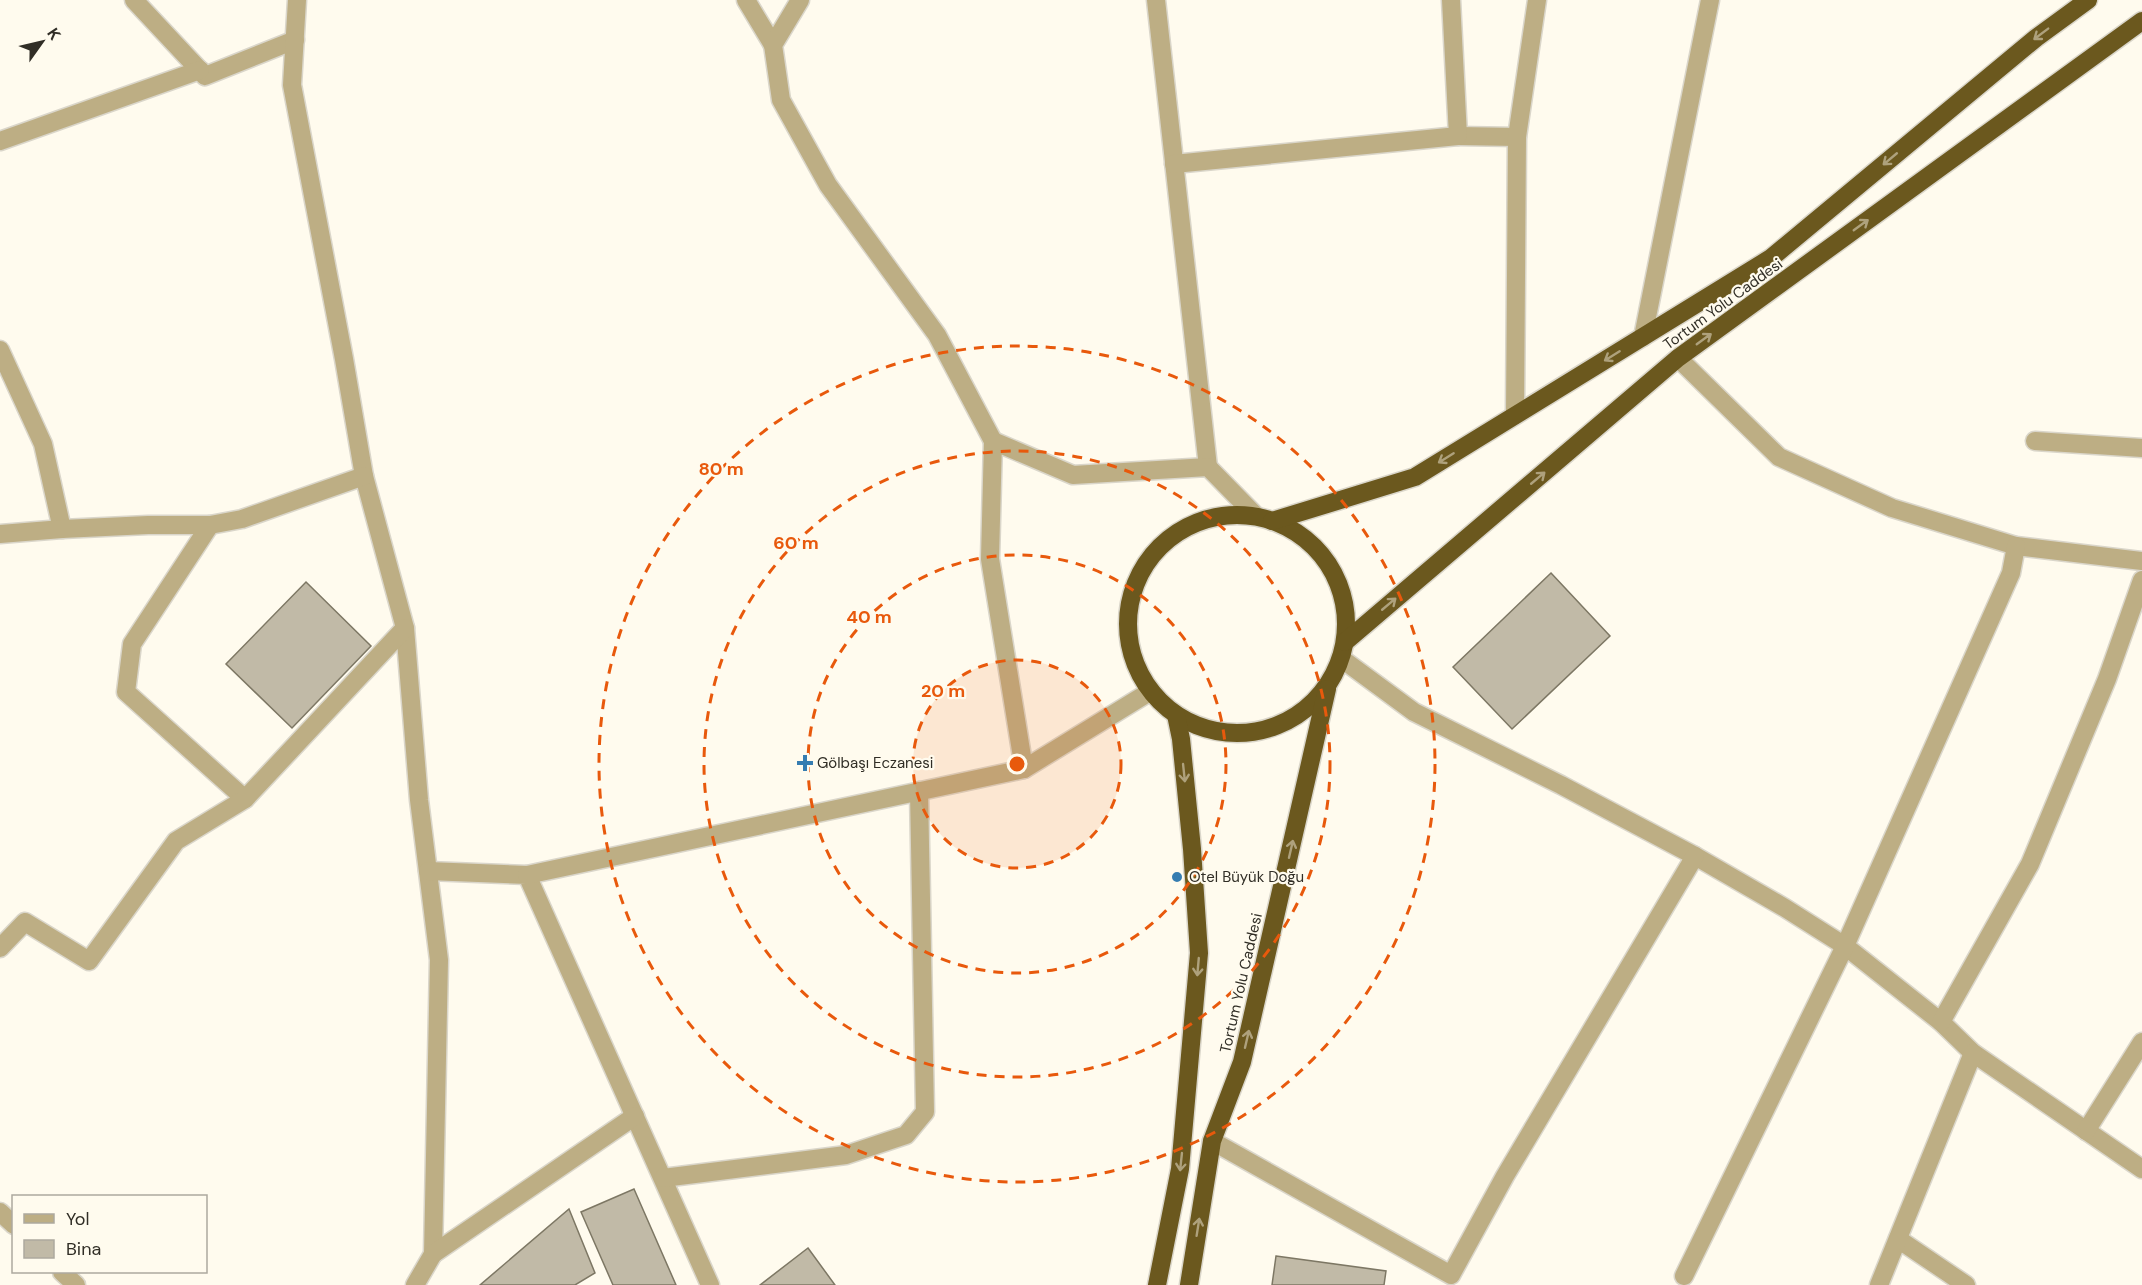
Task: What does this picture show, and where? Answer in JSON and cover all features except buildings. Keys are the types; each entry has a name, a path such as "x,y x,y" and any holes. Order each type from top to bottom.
{"highway":[{"name":"Tortum Yolu Caddesi","path":"1264,519 1415,477 1771,258 2036,38 2088,0"},
{"name":"Tortum Yolu Caddesi","path":"1343,650 1678,358 2142,21"},
{"name":"Tortum Yolu Caddesi","path":"1189,1285 1212,1141 1242,1062 1328,687 1343,650 1347,628 1344,597 1332,568 1312,543 1286,526 1264,519 1224,515 1194,523 1167,540 1146,563 1132,594 1128,627 1134,662 1151,691 1176,715 1207,730 1240,734 1274,728 1304,712 1328,687"},
{"path":"1157,1285 1180,1169 1199,953 1191,838 1181,739 1176,715"}],"street":[{"path":"134,0 205,76 295,40"},
{"path":"297,0 292,85 364,476 405,628 419,800 439,960 433,1254"},
{"path":"746,0 773,45 781,100 828,185 937,335 993,441 990,559 1024,769"},
{"path":"773,45 800,0"},
{"path":"1156,0 1208,467 1264,519"},
{"path":"1451,0 1458,136"},
{"path":"1515,415 1517,136 1537,0"},
{"path":"1643,337 1710,0"},
{"path":"0,141 200,70"},
{"path":"1174,164 1458,136 1517,136"},
{"path":"0,350 43,444 62,528"},
{"path":"1678,358 1779,457 1892,508 2016,546 2142,561"},
{"path":"993,441 1073,475 1208,467"},
{"path":"2035,441 2142,448"},
{"path":"0,534 62,528 210,525 242,519 364,476"},
{"path":"210,525 132,644 126,692 245,800"},
{"path":"1684,1276 1845,946 2011,573 2016,546"},
{"path":"1941,1022 2030,864 2107,679 2142,580"},
{"path":"0,948 25,922 89,961 176,840 245,800 405,628"},
{"path":"1343,650 1414,712 1561,785 1695,856 1845,946 1941,1022 1973,1053 2142,1169"},
{"path":"428,871 527,875 1024,769 1151,691"},
{"path":"663,1178 846,1155 906,1135 925,1112 919,791"},
{"path":"1212,1141 1451,1275 1505,1176 1695,856"},
{"path":"527,875 710,1285"},
{"path":"2086,1131 2142,1042"},
{"path":"1879,1285 1973,1053"},
{"path":"416,1285 433,1254 635,1116"},
{"path":"0,1212 12,1223"},
{"path":"1898,1239 1966,1285"},
{"path":"63,1273 76,1285"}],"place":[{"name":"Gölbaşı Eczanesi","path":"805,763"},
{"name":"Otel Büyük Doğu","path":"1177,877"}]}
